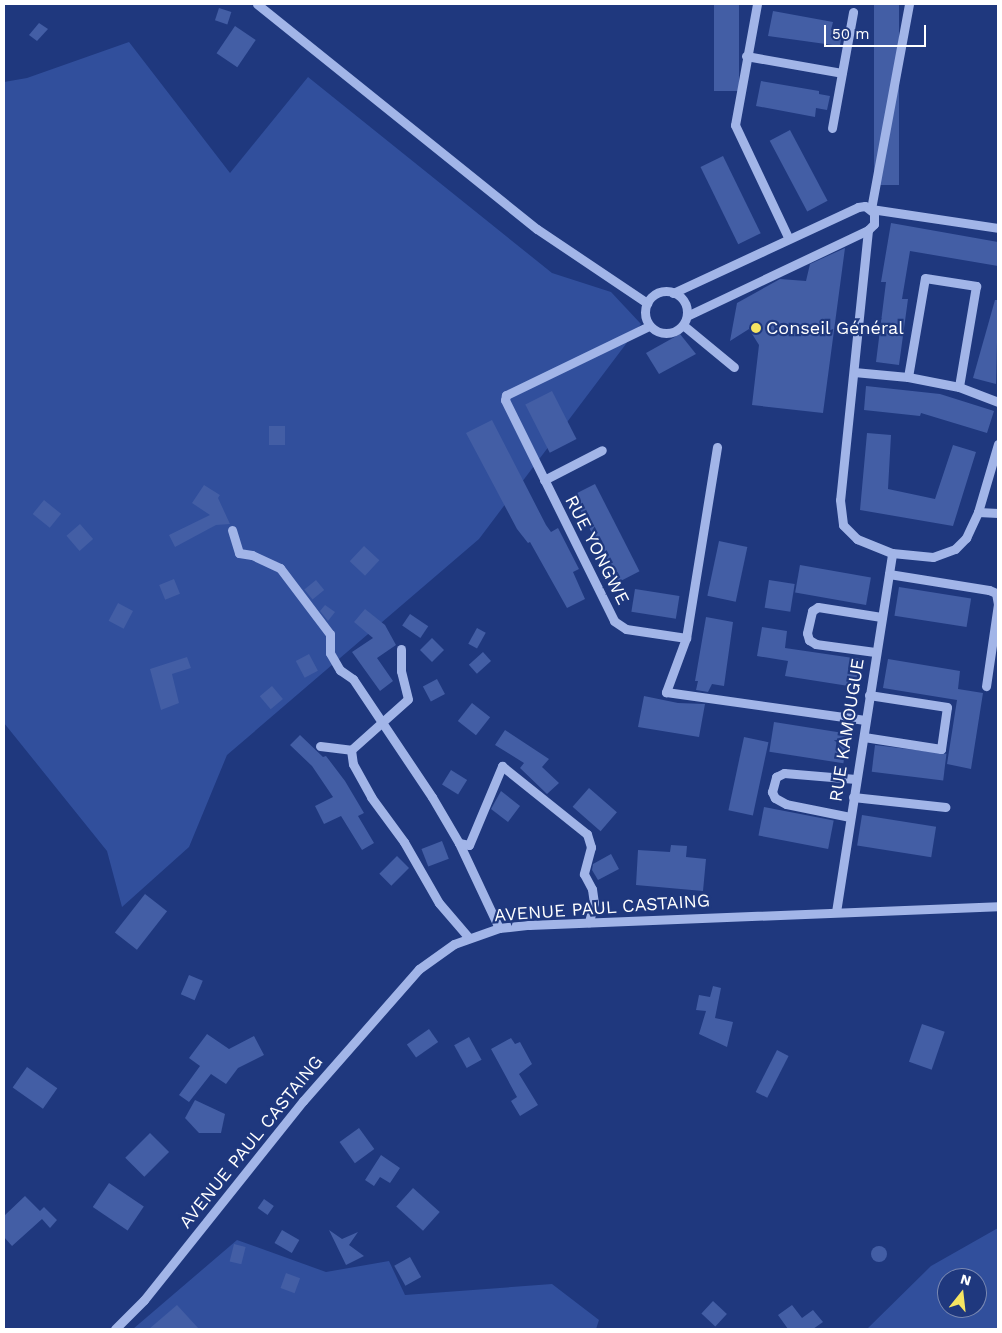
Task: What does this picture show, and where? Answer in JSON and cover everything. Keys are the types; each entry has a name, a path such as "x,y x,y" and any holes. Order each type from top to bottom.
{"street":[{"path":"257,4 536,229 647,303"},
{"path":"757,4 746,56 735,125 788,237"},
{"path":"909,4 870,209 876,218 868,230 840,519 851,536 892,553 918,557 945,555 966,538 978,512 998,444"},
{"path":"832,128 853,12"},
{"path":"746,56 842,73"},
{"path":"674,292 684,302 687,316 683,325 666,334 649,326 645,315 647,303 658,293 674,292 788,237 858,207 998,228"},
{"path":"687,316 868,230"},
{"path":"908,377 925,278 976,286 959,387"},
{"path":"683,325 734,367"},
{"name":"RUE YONGWE","path":"649,326 506,395 506,408 620,627 686,638"},
{"path":"854,372 908,377 959,387 998,402"},
{"path":"717,448 686,638 666,692 740,704 866,720"},
{"name":"RUE YONGWE","path":"544,480 602,450"},
{"path":"978,512 998,513"},
{"path":"232,530 239,552 252,554 280,568 290,578 330,634 330,652 333,658 340,670 353,680 432,797 459,843 499,928"},
{"name":"RUE KAMOUGUE","path":"836,912 892,553"},
{"path":"889,574 989,590 997,596 998,604 986,686"},
{"path":"876,652 812,643 807,633 812,611 818,607 882,617"},
{"path":"351,750 380,722 408,699 401,671 401,649"},
{"path":"864,737 941,749 947,707 869,695"},
{"path":"320,746 351,750"},
{"path":"351,750 353,764 371,797 404,842 439,903 468,938"},
{"path":"459,843 469,845 502,766 587,834 592,847 584,874 592,889 594,903 589,922"},
{"path":"850,817 786,804 775,798 772,792 776,777 784,772 856,779"},
{"path":"853,797 945,807"},
{"name":"AVENUE PAUL CASTAING","path":"116,1329 144,1300 303,1101 418,968 468,938 499,928 589,922 998,906"}],"shaded area":[{"path":"129,42 230,173 308,77 552,273 611,292 641,324 479,539 227,755 189,847 122,907 107,851 4,723 4,82 27,78"},
{"path":"998,1228 998,1329 867,1329 931,1266"},
{"path":"237,1240 326,1272 389,1261 405,1295 552,1284 599,1320 596,1329 133,1329"}],"building":[{"path":"714,4 739,4 739,91 714,91"},
{"path":"874,4 899,4 899,185 874,185"},
{"path":"219,8 231,12 227,24 215,20"},
{"path":"773,11 833,22 831,30 842,32 840,46 768,36"},
{"path":"39,23 48,29 37,41 29,35"},
{"path":"235,26 256,40 237,67 217,53"},
{"path":"761,81 819,91 819,94 830,96 827,110 816,108 815,117 756,106"},
{"path":"790,130 828,201 807,211 770,141"},
{"path":"723,156 761,233 738,244 701,167"},
{"path":"891,223 998,242 998,266 910,251 902,299 908,299 899,365 876,362 886,282 881,282"},
{"name":"Conseil Général","path":"845,248 823,413 752,405 759,345 749,329 730,341 737,303 780,279 806,281 810,264"},
{"path":"995,300 998,300 996,384 973,378"},
{"path":"680,334 696,354 659,374 646,353"},
{"path":"866,386 940,394 994,411 987,433 921,413 920,416 864,410"},
{"path":"552,391 577,439 550,453 525,405"},
{"path":"492,420 546,525 551,532 558,528 579,569 573,572 585,599 567,608 530,542 528,543 517,529 466,433"},
{"path":"269,426 285,426 285,445 269,445"},
{"path":"867,433 891,435 888,489 935,499 953,445 976,452 953,526 860,510"},
{"path":"595,484 639,571 617,583 573,495"},
{"path":"204,485 220,495 218,498 230,524 216,525 175,547 169,535 210,515 192,503"},
{"path":"44,500 61,514 50,528 33,514"},
{"path":"80,524 93,539 80,551 66,536"},
{"path":"719,541 747,547 736,602 707,596"},
{"path":"364,546 379,560 365,576 350,561"},
{"path":"800,565 871,578 866,605 795,593"},
{"path":"174,579 180,594 165,600 159,585"},
{"path":"316,580 324,590 313,600 304,589"},
{"path":"769,580 795,584 790,612 765,608"},
{"path":"899,587 971,598 967,627 894,616"},
{"path":"635,589 679,596 676,619 631,612"},
{"path":"118,603 133,611 124,629 109,621"},
{"path":"325,605 335,612 328,621 320,611"},
{"path":"365,609 385,625 396,645 377,658 393,681 380,691 352,652 373,638 354,622"},
{"path":"410,614 428,626 420,638 402,626"},
{"path":"706,617 733,622 724,686 712,684 708,692 696,690 698,681 695,681"},
{"path":"762,627 787,631 785,648 860,659 855,687 785,676 788,661 757,656"},
{"path":"477,628 486,633 477,649 468,644"},
{"path":"432,638 444,650 432,662 420,650"},
{"path":"483,652 491,661 477,674 469,665"},
{"path":"309,654 318,671 305,678 296,661"},
{"path":"187,657 191,668 172,674 179,703 161,710 150,669"},
{"path":"888,659 960,671 958,689 983,693 971,769 947,764 957,700 883,688"},
{"path":"437,679 445,694 431,702 423,687"},
{"path":"272,686 283,699 271,709 260,696"},
{"path":"644,696 678,703 705,704 699,737 638,727"},
{"path":"472,703 490,717 476,735 458,721"},
{"path":"774,722 848,734 843,763 769,752"},
{"path":"505,730 549,759 542,767 559,783 547,794 520,768 524,763 495,745"},
{"path":"300,735 323,757 326,756 345,781 364,813 358,816 374,843 362,850 341,816 324,824 315,806 333,797 312,766 290,745"},
{"path":"744,737 768,742 753,816 728,810"},
{"path":"875,745 946,754 943,781 872,772"},
{"path":"451,770 467,780 458,794 442,784"},
{"path":"589,788 617,812 601,831 573,807"},
{"path":"501,791 520,806 508,822 491,809"},
{"path":"764,807 834,821 828,849 758,835"},
{"path":"862,815 936,827 931,857 857,846"},
{"path":"442,841 449,859 428,867 421,849"},
{"path":"671,845 687,846 686,857 706,859 703,891 636,885 638,850 670,852"},
{"path":"611,854 619,869 598,880 592,870 593,864"},
{"path":"397,856 409,868 391,886 379,874"},
{"path":"145,894 167,911 137,950 115,933"},
{"path":"189,975 203,981 195,1000 181,994"},
{"path":"713,986 721,988 715,1018 733,1022 727,1047 699,1034 706,1011 696,1010 699,995 710,997"},
{"path":"922,1024 945,1032 932,1070 909,1062"},
{"path":"429,1029 438,1042 416,1058 407,1044"},
{"path":"207,1034 229,1049 254,1036 264,1055 238,1068 226,1084 211,1074 189,1102 179,1095 200,1066 189,1058"},
{"path":"469,1037 482,1060 467,1068 454,1045"},
{"path":"511,1038 515,1044 520,1042 532,1064 519,1074 538,1105 520,1116 511,1101 517,1097 491,1049"},
{"path":"777,1050 789,1056 767,1098 756,1092"},
{"path":"27,1067 57,1088 43,1109 13,1087"},
{"path":"195,1100 225,1114 221,1133 199,1133 185,1118"},
{"path":"359,1128 374,1149 355,1163 340,1142"},
{"path":"150,1133 169,1152 144,1177 125,1158"},
{"path":"381,1155 400,1168 390,1183 380,1177 374,1186 365,1180"},
{"path":"109,1183 144,1206 128,1231 93,1207"},
{"path":"413,1188 440,1212 423,1231 396,1207"},
{"path":"25,1196 40,1211 44,1207 57,1220 50,1228 42,1219 12,1246 4,1237 4,1216"},
{"path":"264,1199 274,1206 268,1215 258,1208"},
{"path":"282,1230 299,1240 292,1253 274,1243"},
{"path":"329,1230 342,1239 358,1232 349,1245 364,1256 346,1265"},
{"path":"234,1244 246,1247 241,1264 230,1261"},
{"path":"879,1246 885,1248 887,1254 885,1260 879,1262 873,1260 871,1254 873,1248"},
{"path":"410,1257 421,1277 405,1286 394,1266"},
{"path":"286,1273 300,1278 295,1293 281,1288"},
{"path":"713,1301 727,1314 715,1326 701,1313"},
{"path":"177,1305 199,1329 149,1329"},
{"path":"792,1305 802,1318 813,1310 823,1322 813,1329 788,1329 778,1315"}],"place":[{"name":"Conseil Général","path":"756,328"}]}
